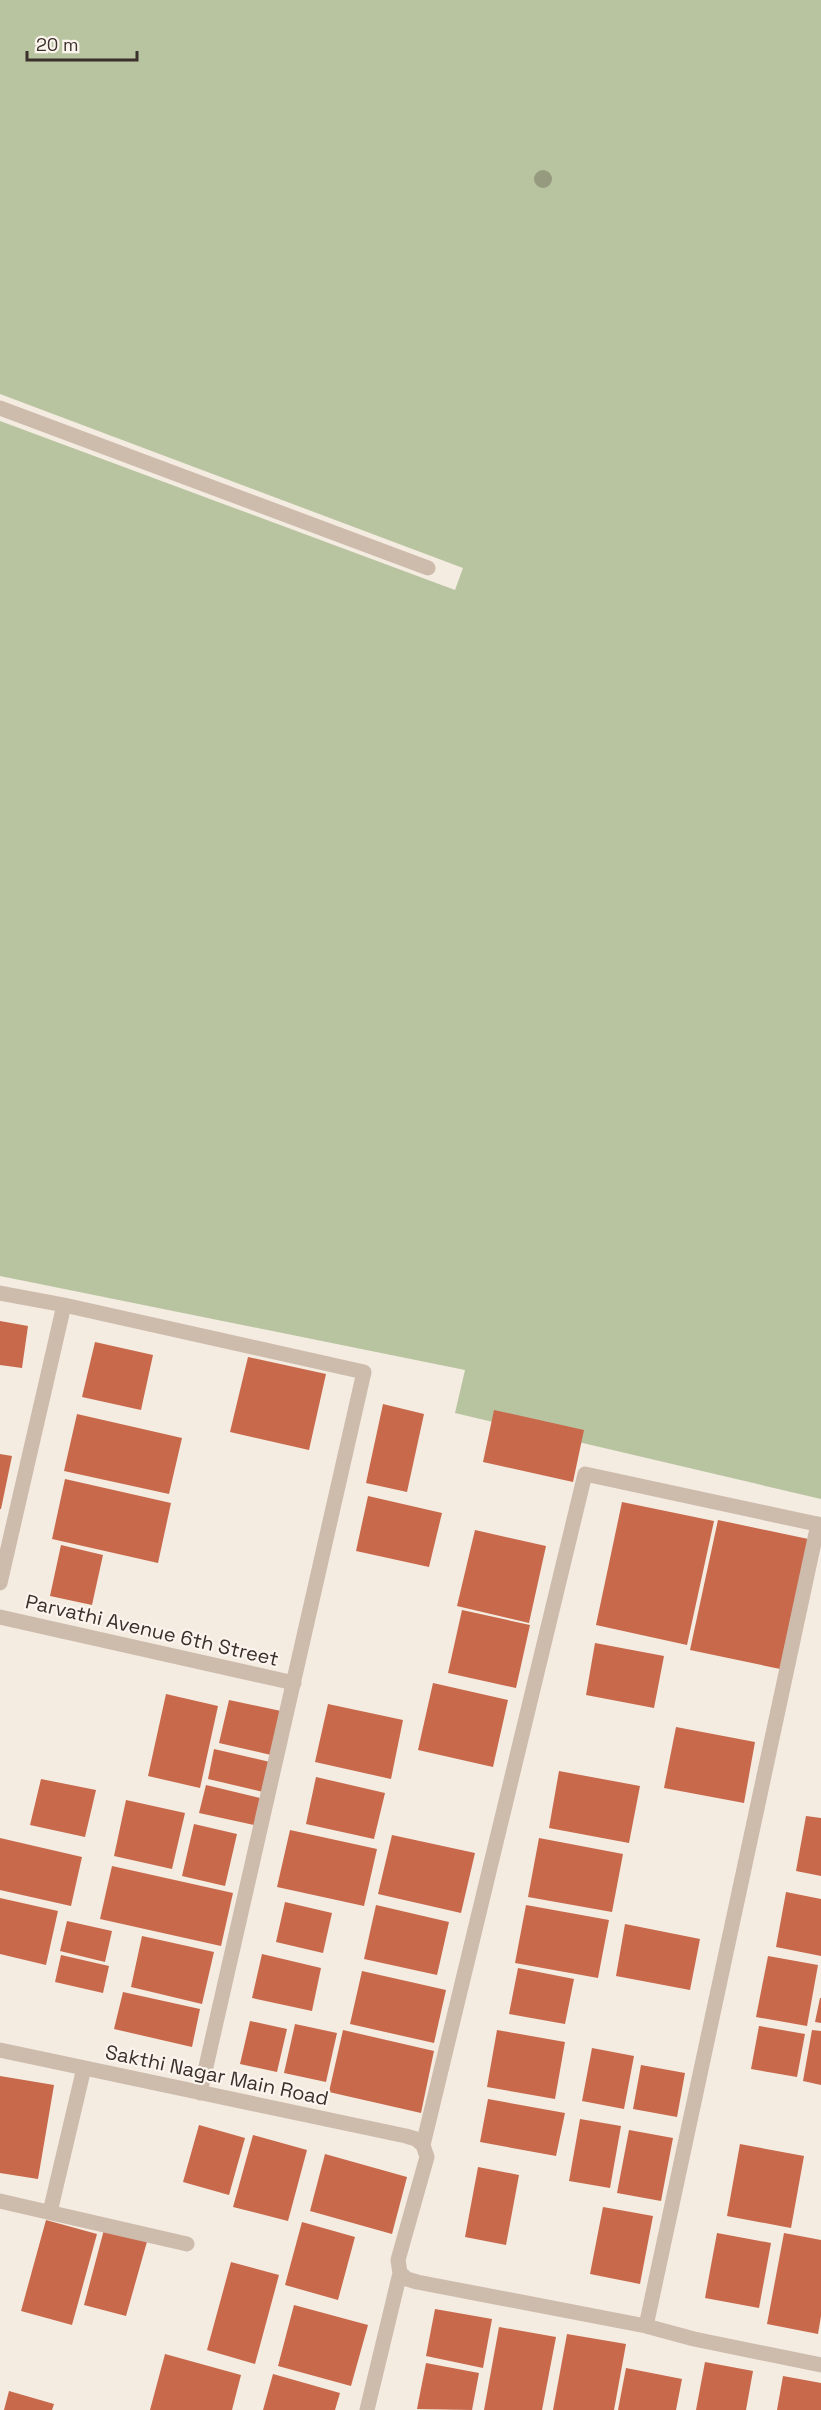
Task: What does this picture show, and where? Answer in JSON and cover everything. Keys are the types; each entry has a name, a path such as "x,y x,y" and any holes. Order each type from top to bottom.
{"street":[{"path":"0,408 428,568"},
{"path":"0,1293 64,1305 364,1372 200,2093"},
{"path":"0,1583 64,1305"},
{"path":"367,2410 400,2273 398,2260 427,2157 423,2145 585,1474 820,1524 646,2326"},
{"name":"Parvathi Avenue 6th Street","path":"0,1617 294,1683"},
{"name":"Sakthi Nagar Main Road","path":"0,2050 406,2136 416,2139 423,2145"},
{"path":"50,2212 84,2068"},
{"path":"0,2201 187,2244"},
{"path":"400,2273 406,2279 417,2282 646,2326 694,2339 821,2365"}],"green space":[{"path":"0,0 821,0 821,1499 455,1413 465,1370 0,1276 0,421 455,590 463,568 0,394"}],"building":[{"path":"0,1321 28,1326 22,1368 0,1365"},
{"path":"95,1342 153,1355 141,1410 82,1397"},
{"path":"248,1357 326,1374 309,1450 230,1432"},
{"path":"383,1404 424,1414 407,1492 366,1483"},
{"path":"494,1410 584,1430 573,1482 483,1462"},
{"path":"77,1414 182,1438 169,1494 64,1471"},
{"path":"0,1454 12,1456 1,1509 0,1509"},
{"path":"65,1479 171,1503 158,1563 52,1539"},
{"path":"368,1496 442,1513 429,1567 356,1551"},
{"path":"622,1502 714,1521 687,1645 596,1625"},
{"path":"718,1520 813,1540 785,1670 690,1650"},
{"path":"475,1530 546,1546 529,1623 457,1606"},
{"path":"61,1545 103,1555 92,1605 50,1596"},
{"path":"462,1610 530,1625 516,1688 448,1673"},
{"path":"595,1643 664,1656 654,1708 586,1695"},
{"path":"433,1683 508,1700 493,1767 418,1750"},
{"path":"166,1694 218,1706 200,1788 148,1776"},
{"path":"229,1700 281,1711 271,1755 219,1743"},
{"path":"328,1704 403,1720 391,1779 315,1762"},
{"path":"676,1727 755,1742 744,1803 664,1788"},
{"path":"214,1749 270,1762 263,1792 208,1779"},
{"path":"559,1771 640,1786 629,1843 549,1828"},
{"path":"316,1777 385,1793 374,1839 306,1824"},
{"path":"41,1779 96,1790 85,1837 30,1825"},
{"path":"206,1785 260,1798 254,1825 199,1813"},
{"path":"126,1800 185,1813 172,1869 114,1856"},
{"path":"806,1816 821,1818 821,1876 796,1871"},
{"path":"194,1824 237,1834 225,1886 182,1876"},
{"path":"290,1830 377,1849 364,1906 277,1887"},
{"path":"392,1835 475,1853 461,1913 378,1894"},
{"path":"0,1838 82,1857 71,1906 0,1890"},
{"path":"539,1838 623,1854 612,1912 528,1897"},
{"path":"112,1866 233,1893 221,1946 100,1919"},
{"path":"786,1892 821,1899 821,1956 776,1947"},
{"path":"0,1898 58,1911 46,1965 0,1954"},
{"path":"285,1902 332,1913 323,1953 276,1942"},
{"path":"376,1905 449,1922 437,1975 364,1959"},
{"path":"526,1905 609,1920 598,1978 515,1963"},
{"path":"67,1921 112,1931 105,1962 60,1951"},
{"path":"625,1924 700,1939 690,1990 616,1976"},
{"path":"142,1936 214,1952 202,2004 131,1987"},
{"path":"262,1954 321,1968 312,2011 252,1998"},
{"path":"61,1955 109,1966 103,1993 55,1982"},
{"path":"768,1956 818,1965 807,2026 756,2017"},
{"path":"518,1968 574,1979 565,2024 509,2014"},
{"path":"362,1971 446,1990 434,2043 350,2024"},
{"path":"123,1992 200,2009 192,2047 114,2029"},
{"path":"821,1998 821,2023 815,2022"},
{"path":"250,2021 287,2029 277,2072 240,2064"},
{"path":"295,2024 337,2033 326,2082 284,2073"},
{"path":"759,2026 805,2034 797,2077 751,2069"},
{"path":"343,2030 434,2051 421,2113 329,2092"},
{"path":"497,2030 565,2042 555,2099 487,2087"},
{"path":"812,2030 821,2031 821,2085 803,2081"},
{"path":"592,2048 634,2056 624,2109 582,2101"},
{"path":"641,2065 685,2073 677,2117 633,2109"},
{"path":"0,2076 54,2085 38,2179 0,2173"},
{"path":"488,2099 565,2113 556,2156 480,2142"},
{"path":"580,2119 621,2126 610,2188 569,2181"},
{"path":"199,2125 245,2138 229,2195 183,2182"},
{"path":"629,2130 673,2138 661,2201 617,2193"},
{"path":"253,2135 307,2150 288,2221 233,2207"},
{"path":"740,2144 804,2156 791,2228 727,2216"},
{"path":"325,2154 407,2177 392,2234 310,2211"},
{"path":"478,2167 519,2175 506,2245 465,2237"},
{"path":"603,2207 653,2216 640,2284 590,2274"},
{"path":"46,2220 97,2234 72,2325 21,2311"},
{"path":"302,2222 355,2237 338,2300 285,2285"},
{"path":"105,2226 148,2238 126,2316 84,2305"},
{"path":"717,2233 771,2243 759,2308 705,2298"},
{"path":"784,2233 821,2240 821,2316 818,2334 767,2324"},
{"path":"231,2262 279,2275 255,2364 207,2350"},
{"path":"294,2305 368,2325 351,2386 278,2366"},
{"path":"435,2309 492,2319 483,2368 426,2356"},
{"path":"499,2327 556,2337 542,2410 484,2410"},
{"path":"567,2334 626,2344 614,2410 553,2410"},
{"path":"165,2354 241,2375 232,2410 150,2410"},
{"path":"705,2362 753,2371 746,2410 696,2410"},
{"path":"426,2363 479,2373 472,2410 417,2409"},
{"path":"626,2368 682,2379 676,2410 618,2410"},
{"path":"273,2374 340,2393 335,2410 263,2410"},
{"path":"783,2376 821,2383 821,2410 777,2410"},
{"path":"9,2391 54,2404 52,2410 4,2410"}]}
